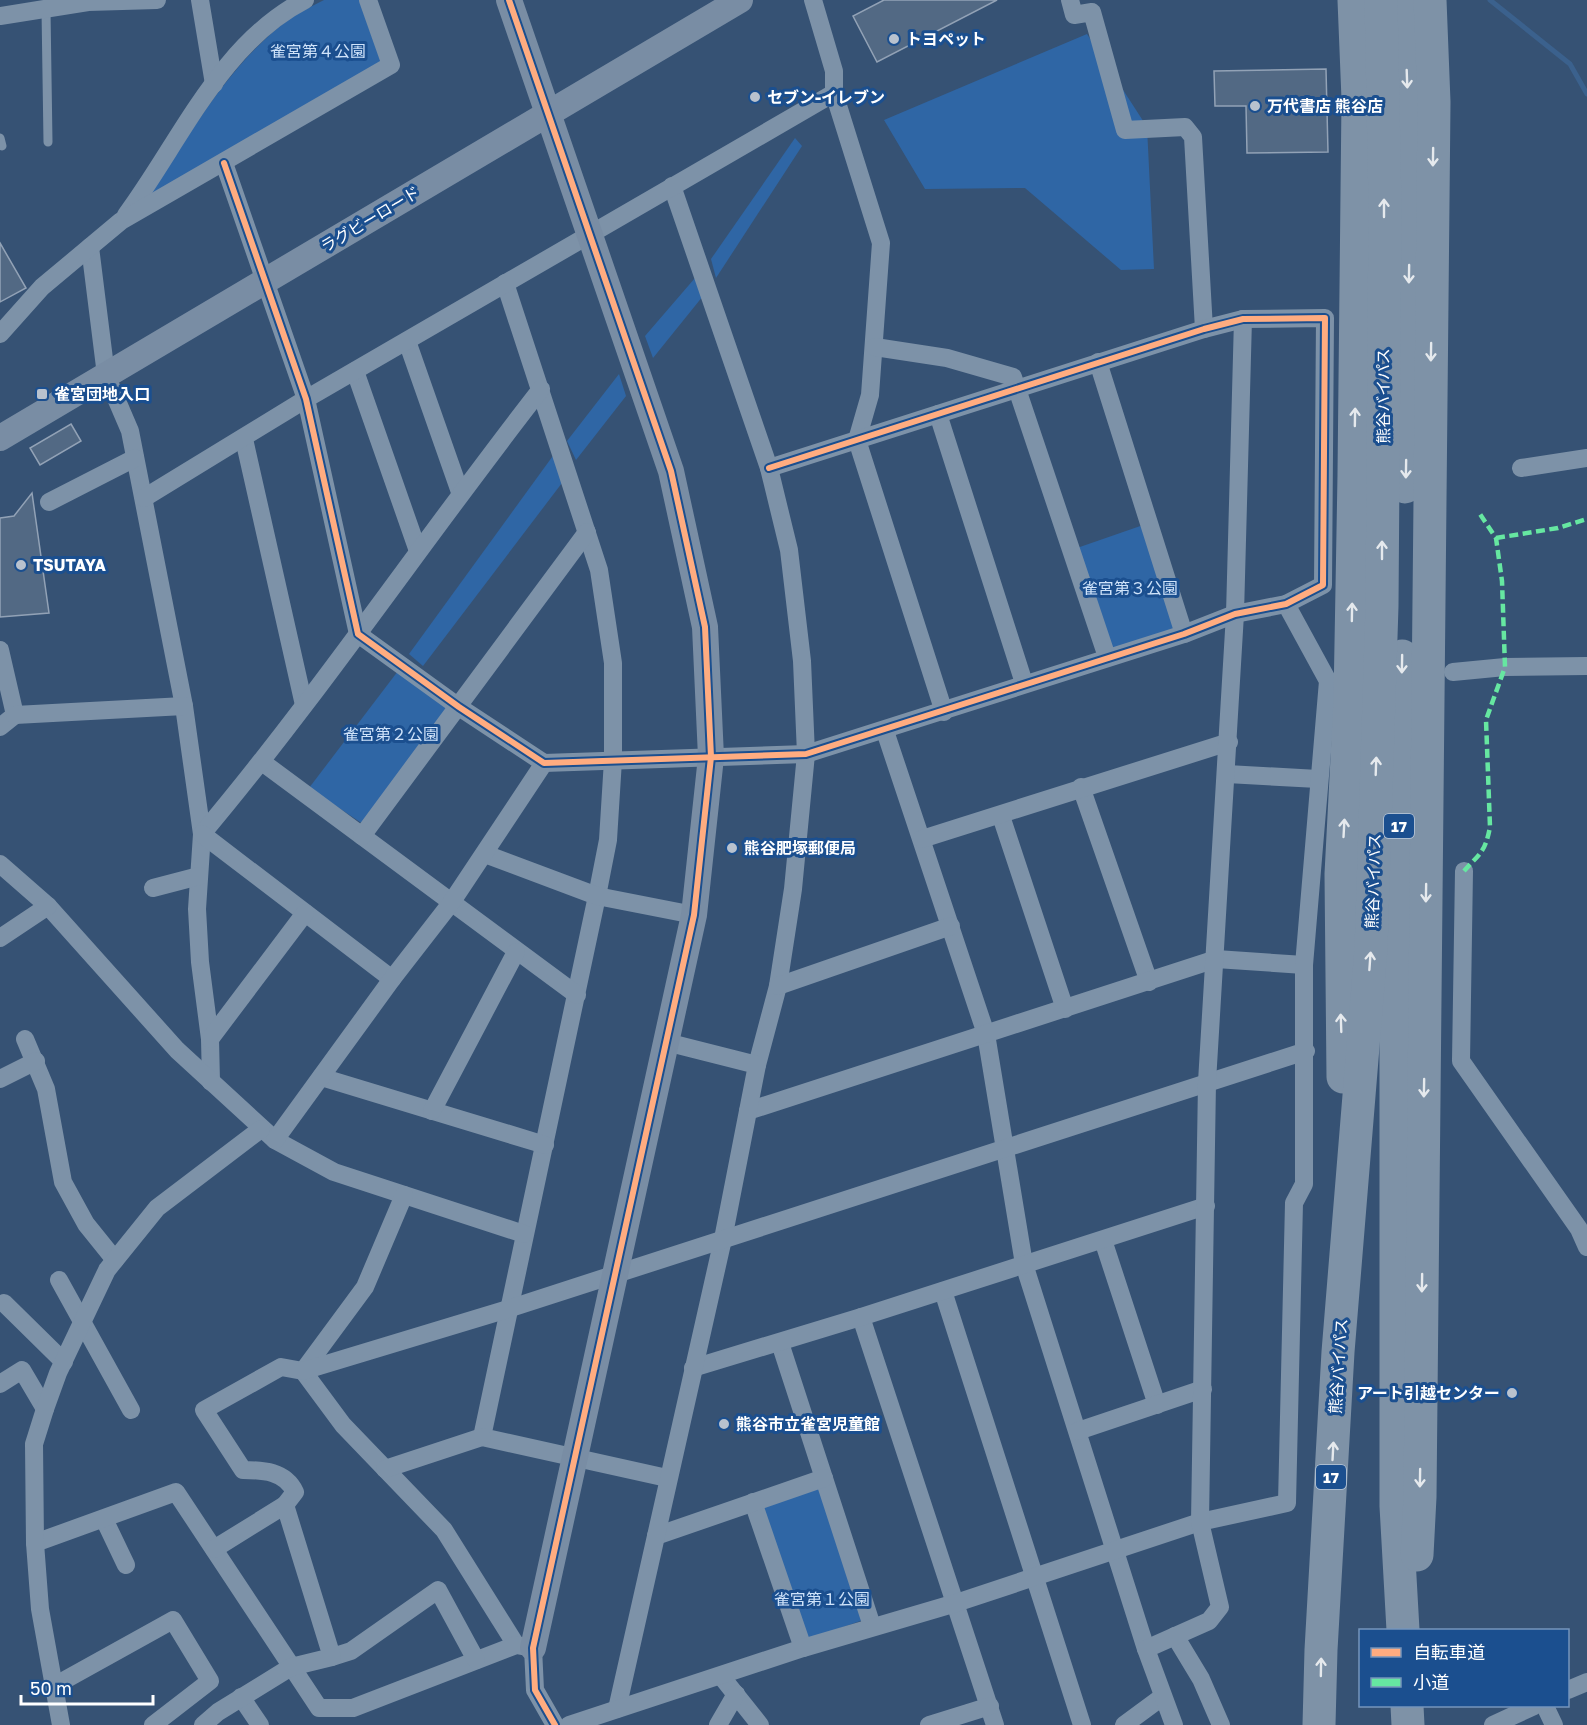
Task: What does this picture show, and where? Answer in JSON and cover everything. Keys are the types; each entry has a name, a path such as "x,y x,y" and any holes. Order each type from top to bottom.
{"highway":[{"name":"17","path":"1347,1228 1340,987 1341,874 1350,700 1354,487 1358,99 1354,0"},
{"name":"17","path":"1405,9 1434,125 1420,1450 1413,1629"},
{"name":"熊谷バイパス","path":"1319,1725 1322,1638 1347,1228 1371,949 1382,606 1385,205 1405,9"},
{"name":"熊谷バイパス","path":"1403,1629 1396,1506 1396,1031 1411,201 1405,9"}],"street":[{"path":"0,16 88,2 158,0"},
{"path":"200,0 214,84"},
{"path":"121,221 214,84 251,40 286,10 305,0"},
{"path":"0,334 42,287 121,221 391,65 368,0"},
{"path":"509,0 671,471 693,560 705,627 711,757 694,915 574,1458 525,1646"},
{"name":"ラグビーロード","path":"0,438 740,0"},
{"path":"813,0 834,71 834,93 881,243 870,395 857,440 944,711"},
{"path":"1070,0 1074,15 1092,12 1125,130 1185,127 1193,137 1204,329"},
{"path":"144,498 244,440 306,399 834,93"},
{"path":"224,163 306,399 358,634 459,707 544,763 806,754 885,731 1024,683 1185,634 1235,614 1286,604 1323,585 1325,318 1243,319 1204,329 769,468"},
{"path":"617,1709 667,1478 723,1239 758,1065 778,986 794,889 806,754 802,661 789,550 769,468 672,186"},
{"path":"90,247 106,375 130,431 184,706 202,834 197,909 200,962 210,1039 211,1082"},
{"path":"482,1437 608,840 613,760 613,663 599,570 505,283"},
{"path":"1146,1649 1209,1621 1220,1607 1200,1522 1207,1082 1229,742 1243,319"},
{"path":"406,341 460,492"},
{"path":"875,347 947,358 1013,377 1107,657"},
{"path":"1098,362 1185,634"},
{"path":"355,371 418,551"},
{"path":"202,834 262,762 460,492 541,389"},
{"path":"938,414 1024,683"},
{"path":"244,440 304,705"},
{"path":"50,502 135,458"},
{"path":"1521,468 1587,458"},
{"path":"363,836 587,532"},
{"path":"569,1725 872,1626 956,1603 1200,1522 1287,1503 1294,1203 1304,1184 1306,1051 1304,965 1328,681 1286,604"},
{"path":"0,650 15,715"},
{"path":"1453,672 1587,666"},
{"path":"0,727 15,715 184,706"},
{"path":"885,731 986,1034 1024,1264 1146,1649 1174,1725"},
{"path":"922,839 1001,816 1081,787 1229,742"},
{"path":"262,762 577,995"},
{"path":"61,1725 40,1609 35,1543 34,1444 64,1362 107,1270 157,1208 268,1135 321,1077 451,903 544,763"},
{"path":"1227,774 1318,779"},
{"path":"1081,787 1149,982"},
{"path":"1001,816 1065,1009"},
{"path":"202,834 392,979"},
{"path":"485,854 597,896 694,915"},
{"path":"0,864 48,906 177,1050 268,1135 334,1172 524,1234"},
{"path":"1464,872 1461,1061 1579,1229 1587,1247"},
{"path":"153,888 199,876"},
{"path":"0,938 48,906"},
{"path":"210,1039 305,913"},
{"path":"778,986 951,926"},
{"path":"432,1111 516,952"},
{"path":"748,1111 1216,959 1304,965"},
{"path":"25,1039 46,1089 63,1182 86,1224 115,1260"},
{"path":"666,1041 758,1065"},
{"path":"214,1549 285,1505 295,1492 291,1484 268,1470 243,1470 204,1410 281,1367 303,1371 511,1308 1306,1051"},
{"path":"0,1079 36,1061"},
{"path":"321,1077 544,1145"},
{"path":"303,1371 365,1287 404,1195"},
{"path":"693,1368 780,1343 1206,1206"},
{"path":"1103,1240 1157,1405"},
{"path":"59,1280 131,1410"},
{"path":"944,1291 1082,1725"},
{"path":"4,1303 64,1362"},
{"path":"861,1317 995,1725"},
{"path":"780,1343 872,1626"},
{"path":"0,1384 21,1370 45,1409"},
{"path":"303,1371 343,1425 444,1530 525,1646 535,1690 555,1725"},
{"path":"1078,1431 1203,1389"},
{"path":"385,1470 482,1437 667,1478"},
{"path":"656,1536 824,1478"},
{"path":"35,1543 176,1492 319,1708 353,1708 476,1660 525,1646"},
{"path":"753,1502 803,1648"},
{"path":"285,1505 333,1657"},
{"path":"104,1519 126,1565"},
{"path":"203,1725 241,1697 291,1667 351,1651 438,1590 476,1660"},
{"path":"54,1686 173,1620 210,1681 153,1725"},
{"path":"1175,1636 1201,1679 1221,1725"},
{"path":"721,1676 760,1725"},
{"path":"1569,1690 1587,1682"},
{"path":"718,1725 736,1694"},
{"path":"241,1697 260,1725"},
{"path":"1124,1725 1162,1697"},
{"path":"929,1725 990,1706"},
{"path":"1493,1725 1532,1707"},
{"path":"1545,1707 1554,1725"}],"lane":[{"path":"46,10 48,142"}],"green space":[{"name":"雀宮第４公園","path":"324,0 359,0 381,62 147,198 229,78 248,56 291,18"},
{"path":"1087,34 1147,127 1154,269 1121,270 1025,188 925,189 884,120"},
{"path":"795,138 802,146 716,278 711,259"},
{"path":"695,278 703,296 653,358 645,336"},
{"path":"619,374 626,396 576,460 567,441"},
{"path":"555,453 565,479 423,666 409,654"},
{"name":"雀宮第３公園","path":"1149,523 1183,628 1110,649 1077,548"},
{"name":"雀宮第２公園","path":"398,671 449,710 363,824 309,788"},
{"name":"雀宮第１公園","path":"820,1487 863,1620 801,1642 761,1507"}],"building":[{"name":"トヨペット","path":"884,0 997,0 877,62 853,16"},
{"path":"1326,69 1328,152 1247,153 1246,106 1215,106 1214,71"},
{"path":"0,243 26,288 0,302"},
{"path":"71,424 81,441 40,465 30,448"},
{"name":"TSUTAYA","path":"32,493 49,613 0,617 0,518 14,516"}],"waterway":[{"path":"1490,0 1570,64 1587,94"}],"marked path":[{"path":"1464,871 1484,848 1490,827 1486,720 1505,667 1502,581 1496,538 1478,511"},
{"path":"1496,538 1558,528 1587,519"}],"cycle path":[{"path":"509,0 671,471 705,627 711,757 694,915 533,1648 535,1690 555,1725"},
{"path":"224,163 306,399 358,634 459,707 544,763 806,754 1184,634 1235,614 1286,604 1323,585 1325,318 1243,319 1204,329 769,468"}],"place":[{"name":"トヨペット","path":"894,39"},
{"name":"セブン-イレブン","path":"755,97"},
{"name":"万代書店 熊谷店","path":"1255,106"},
{"name":"雀宮団地入口","path":"42,394"},
{"name":"TSUTAYA","path":"21,565"},
{"name":"熊谷肥塚郵便局","path":"732,848"},
{"name":"アート引越センター","path":"1512,1393"},
{"name":"熊谷市立雀宮児童館","path":"724,1424"}]}
